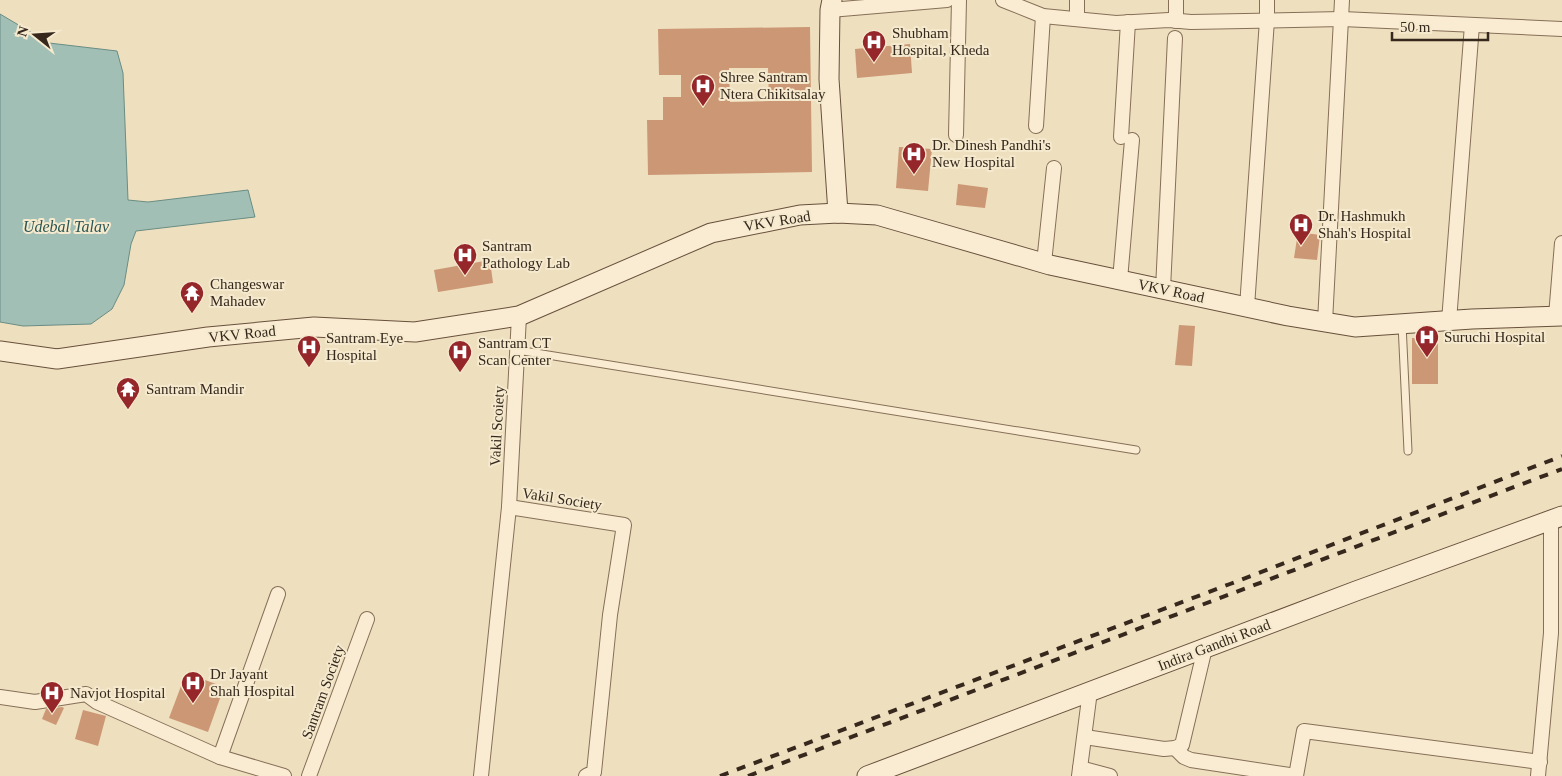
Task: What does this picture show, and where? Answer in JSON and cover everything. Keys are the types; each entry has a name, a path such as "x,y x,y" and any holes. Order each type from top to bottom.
{"main road":[{"path":"831,5 829,79 838,213"},
{"name":"VKV Road","path":"0,351 57,359 208,337 314,327 414,332 519,316 711,232 800,215 838,213 877,215 1044,263 1247,307 1355,327 1449,320 1559,316"},
{"name":"Indira Gandhi Road","path":"867,776 1205,648 1557,518"}],"street":[{"path":"831,5 947,0"},
{"path":"956,136 960,0"},
{"path":"1003,0 1043,16 1116,23 1342,19 1562,29"},
{"path":"1077,0 1077,19"},
{"path":"1176,0 1176,21"},
{"path":"1247,307 1267,0"},
{"path":"1324,322 1342,0"},
{"path":"1036,126 1043,16"},
{"path":"1120,280 1127,139 1128,22"},
{"path":"1449,320 1472,25"},
{"path":"1163,289 1175,38"},
{"path":"1044,263 1054,168"},
{"path":"1559,316 1562,243"},
{"name":"Vakil Scoiety","path":"508,507 519,316"},
{"name":"Vakil Society","path":"481,776 508,507 624,525 610,615 594,772 586,776"},
{"path":"1175,748 1184,757 1191,760 1296,776 1304,731 1539,769 1557,626 1557,518"},
{"path":"220,757 278,594"},
{"name":"Santram Society","path":"309,776 367,620"},
{"path":"1085,737 1164,749 1182,745 1205,648"},
{"path":"1090,691 1079,772 1110,776"},
{"path":"0,698 35,702 86,694 97,702 220,757 284,776"}],"lane":[{"path":"1402,324 1408,451"},
{"path":"517,350 1136,450"}],"water":[{"name":"Udebal Talav","path":"0,14 49,43 117,51 123,73 128,200 148,202 248,190 255,217 136,231 131,244 124,285 112,309 91,324 23,326 0,322"}],"building":[{"path":"810,27 812,172 648,175 647,120 663,120 663,97 681,97 681,75 659,75 658,29","holes":["729,68 768,68 769,101 730,102"]},
{"path":"910,44 912,73 857,78 855,49"},
{"path":"899,147 932,149 928,191 896,188"},
{"path":"958,184 988,188 985,208 956,205"},
{"path":"1298,232 1320,235 1317,260 1294,258"},
{"path":"490,260 493,283 438,292 434,270"},
{"path":"1179,325 1195,326 1192,366 1175,365"},
{"path":"1412,338 1438,338 1438,384 1412,384"},
{"path":"186,673 224,687 208,732 169,718"},
{"path":"64,708 56,725 42,719 46,709"},
{"path":"83,710 106,716 98,746 75,739"}],"railway":[{"path":"720,776 1230,584 1562,456"},
{"path":"748,776 1562,469"}],"place":[{"name":"Shubham Hospital, Kheda","path":"874,63"},
{"name":"Shree Santram Ntera Chikitsalay","path":"703,107"},
{"name":"Dr. Dinesh Pandhi's New Hospital","path":"914,175"},
{"name":"Dr. Hashmukh Shah's Hospital","path":"1301,246"},
{"name":"Santram Pathology Lab","path":"465,276"},
{"name":"Changeswar Mahadev","path":"192,314"},
{"name":"Suruchi Hospital","path":"1427,358"},
{"name":"Santram Eye Hospital","path":"309,368"},
{"name":"Santram CT Scan Center","path":"460,373"},
{"name":"Santram Mandir","path":"128,410"},
{"name":"Dr Jayant Shah Hospital","path":"193,704"},
{"name":"Navjot Hospital","path":"52,714"}]}
